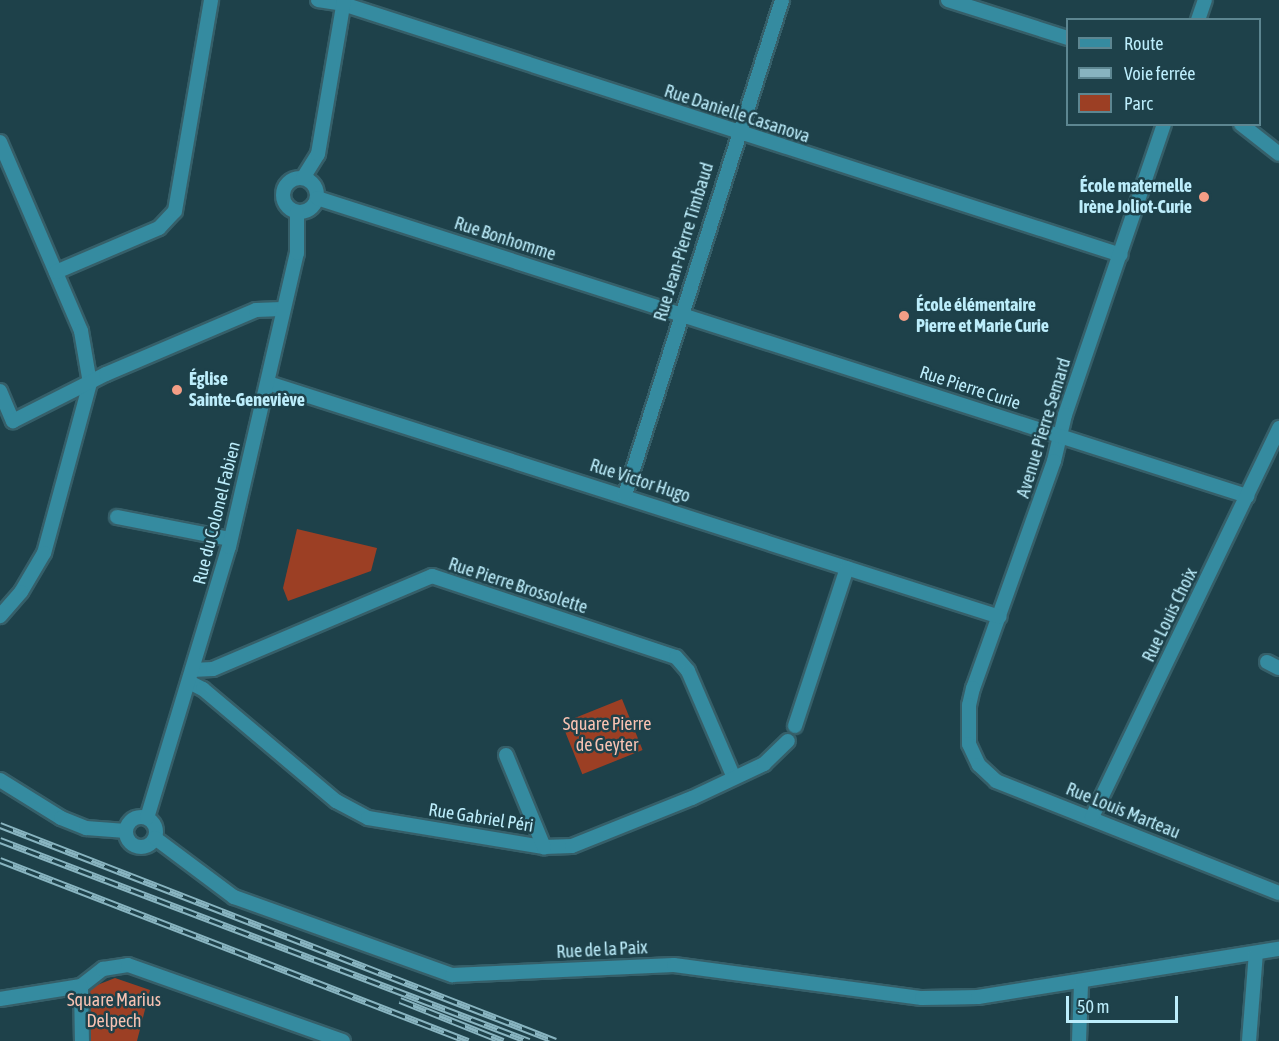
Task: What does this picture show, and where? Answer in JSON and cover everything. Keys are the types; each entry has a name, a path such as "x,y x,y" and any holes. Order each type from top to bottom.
{"street":[{"path":"56,272 159,228 175,211 211,0"},
{"name":"Rue Danielle Casanova","path":"318,0 344,2 736,134 1121,255"},
{"name":"Rue Jean-Pierre Timbaud","path":"625,495 736,134 782,0"},
{"path":"948,0 1066,37"},
{"path":"1199,18 1205,0"},
{"name":"Rue du Colonel Fabien","path":"147,818 230,539 268,382 282,309 297,254 297,212 284,202 283,191 288,182 303,178 318,154 344,2"},
{"name":"Avenue Pierre Semard","path":"969,744 969,705 1061,437 1163,126"},
{"path":"1244,126 1279,154"},
{"path":"0,142 81,331 90,383 44,553 21,592 0,616"},
{"path":"297,212 307,211 317,198 315,188 303,178"},
{"name":"Rue Bonhomme","path":"317,198 681,314"},
{"path":"0,391 7,424 90,383 256,310 282,309"},
{"name":"Rue Pierre Curie","path":"681,314 1247,496"},
{"name":"Rue Victor Hugo","path":"268,382 1000,617"},
{"name":"Rue Louis Choix","path":"1092,817 1279,428"},
{"path":"117,517 230,539"},
{"path":"795,726 847,568"},
{"name":"Rue Pierre Brossolette","path":"190,676 213,669 432,576 676,657 688,671 734,778"},
{"name":"Rue Gabriel Péri","path":"190,676 336,801 368,818 544,847 572,846 734,778 764,764 788,741"},
{"name":"Rue Louis Marteau","path":"969,744 979,765 996,781 1092,817 1279,893"},
{"path":"506,755 544,847"},
{"path":"0,780 61,818 86,828 126,831"},
{"path":"147,818 154,824 155,838 148,845 138,847 129,841 126,831 133,819 147,818"},
{"name":"Rue de la Paix","path":"155,838 234,897 452,975 674,965 922,998 978,997 1081,983 1279,949"},
{"path":"1249,1041 1256,953"},
{"path":"0,999 81,986 104,969 128,965 343,1041"},
{"path":"1079,1041 1081,983"},
{"path":"81,986 82,1041"}],"green space":[{"path":"297,529 377,548 371,571 288,601 283,588"},
{"name":"Square Pierre de Geyter","path":"622,699 643,750 582,774 562,723"},
{"name":"Square Marius Delpech","path":"115,978 150,990 137,1041 85,1041 87,989"}],"railway":[{"path":"0,825 556,1041"},
{"path":"0,840 529,1041"},
{"path":"0,860 468,1041"},
{"path":"400,1000 503,1041"}],"place":[{"name":"École maternelle Irène Joliot-Curie","path":"1204,197"},
{"name":"École élémentaire Pierre et Marie Curie","path":"904,316"},
{"name":"Église Sainte-Geneviève","path":"177,390"}]}
